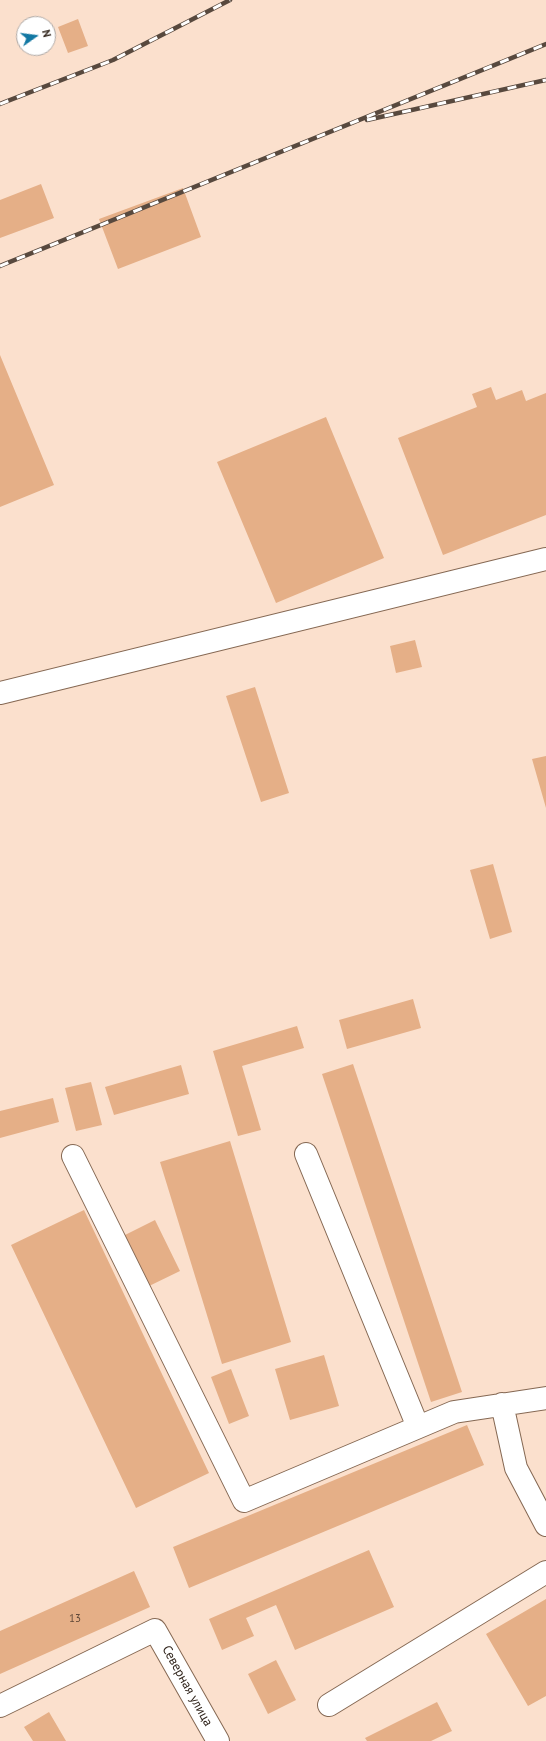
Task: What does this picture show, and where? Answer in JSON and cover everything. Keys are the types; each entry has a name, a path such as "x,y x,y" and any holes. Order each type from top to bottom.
{"street":[{"path":"0,693 546,559"},
{"path":"306,1154 418,1427"},
{"path":"73,1156 244,1500 454,1412 546,1398"},
{"path":"502,1404 516,1468 546,1525"},
{"path":"328,1705 546,1572"},
{"name":"Северная улица","path":"0,1706 156,1630 218,1741"}],"building":[{"path":"78,19 88,46 68,53 58,27"},
{"path":"41,184 54,218 0,238 0,200"},
{"path":"183,188 201,237 118,269 99,219"},
{"path":"0,355 54,485 0,507"},
{"path":"491,387 496,400 522,390 526,401 546,393 546,515 443,555 398,438 477,407 472,394"},
{"path":"326,417 384,558 276,603 217,462"},
{"path":"415,640 422,667 396,673 390,646"},
{"path":"255,687 289,793 261,802 226,696"},
{"path":"546,756 546,808 532,759"},
{"path":"493,864 512,932 490,939 470,870"},
{"path":"413,999 421,1028 347,1049 339,1020"},
{"path":"297,1026 304,1048 242,1066 261,1130 238,1136 213,1051"},
{"path":"353,1064 462,1392 431,1402 322,1074"},
{"path":"181,1065 189,1094 114,1115 105,1087"},
{"path":"91,1082 102,1125 76,1131 65,1088"},
{"path":"53,1098 59,1122 0,1138 0,1111"},
{"path":"230,1141 291,1342 222,1364 160,1162"},
{"path":"84,1210 209,1473 136,1508 11,1245"},
{"path":"155,1220 180,1271 145,1288 121,1237"},
{"path":"324,1355 339,1406 290,1420 275,1369"},
{"path":"231,1369 249,1416 229,1424 211,1377"},
{"path":"467,1425 484,1465 189,1588 173,1547"},
{"path":"369,1550 394,1607 295,1650 276,1605 246,1618 254,1636 222,1650 209,1619"},
{"path":"134,1571 150,1607 0,1674 0,1631"},
{"path":"546,1599 546,1696 528,1706 486,1634"},
{"path":"276,1660 296,1700 268,1714 248,1674"},
{"path":"437,1702 452,1731 431,1741 367,1741 365,1738"},
{"path":"49,1712 66,1741 33,1741 24,1727"}],"railway":[{"path":"0,104 113,60 230,0"},
{"path":"0,266 546,44"},
{"path":"367,120 546,80"}]}
